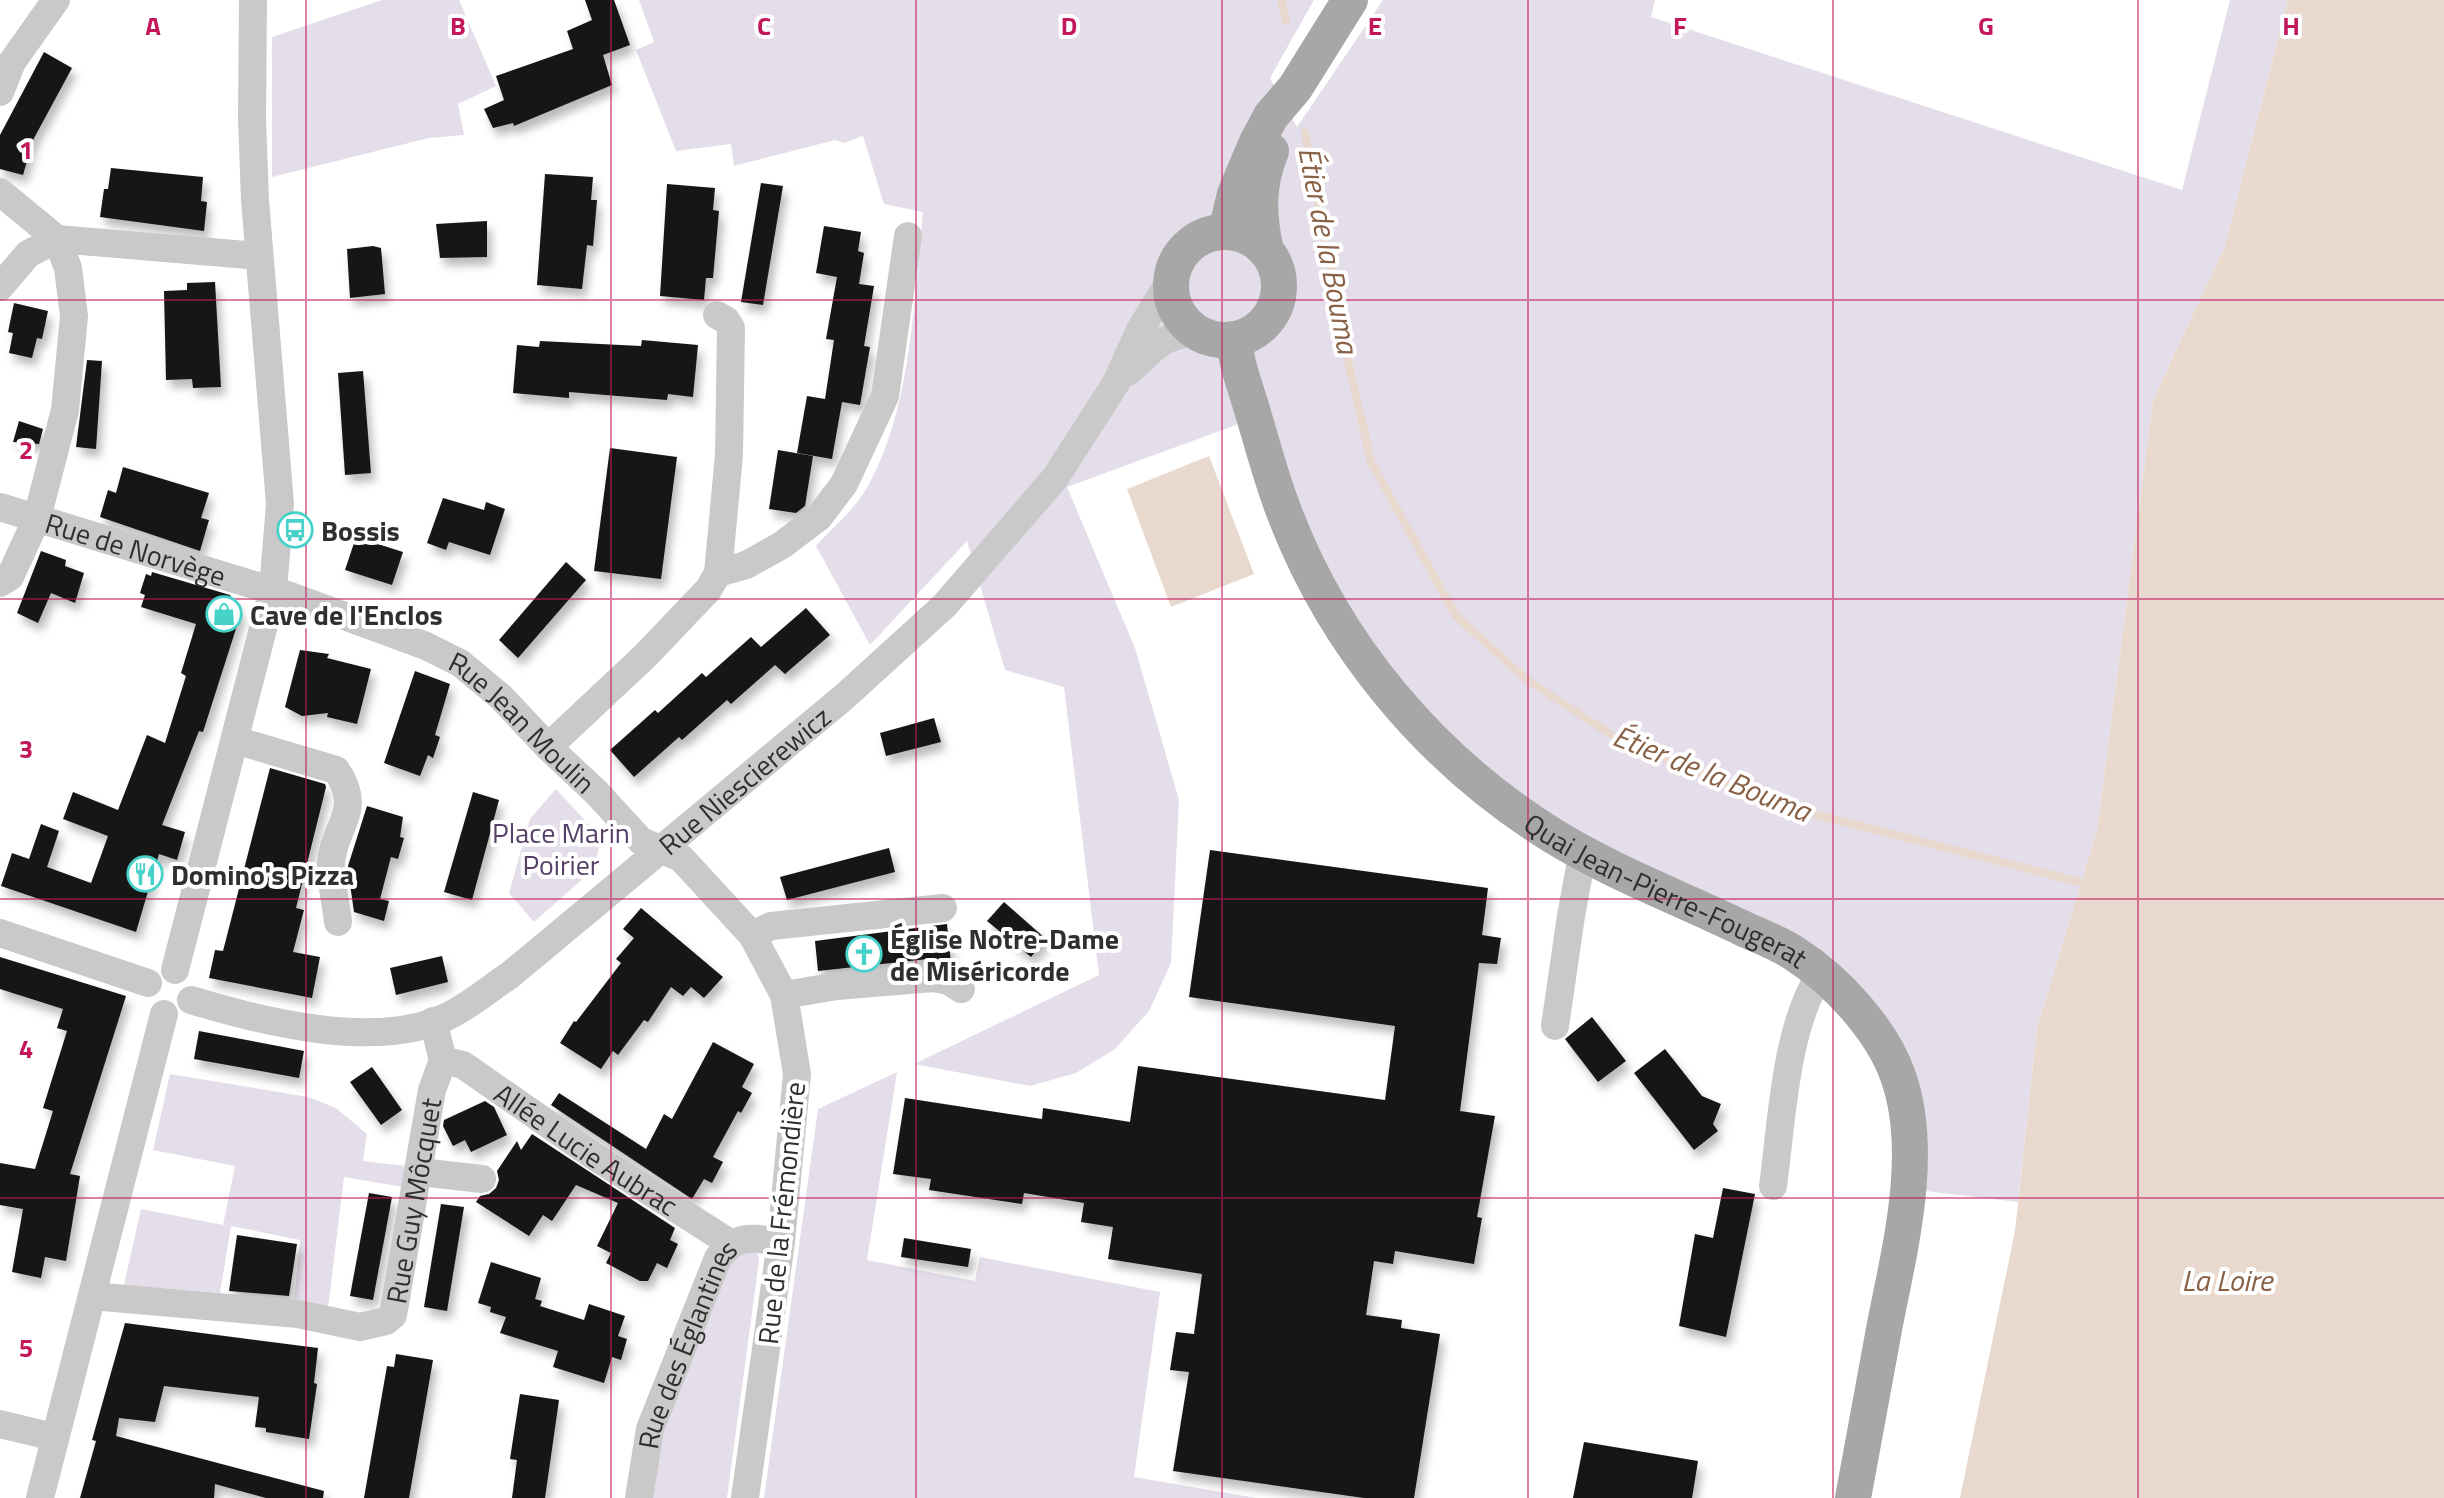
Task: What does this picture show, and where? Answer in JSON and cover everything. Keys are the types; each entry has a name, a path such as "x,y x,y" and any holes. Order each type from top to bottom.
{"main road":[{"path":"1226,232 1235,194 1257,142 1271,116 1295,88 1350,0"},
{"path":"1266,251 1259,220 1261,181 1291,108 1295,88"},
{"path":"1226,232 1248,237 1266,251 1274,263 1278,278 1275,306 1262,326 1235,339 1215,339 1196,332 1181,318 1175,306 1171,279 1181,255 1192,243 1211,234 1226,232"},
{"name":"Quai Jean-Pierre-Fougerat","path":"1235,339 1235,352 1297,546 1342,628 1374,674 1438,746 1521,815 1586,855 1793,953 1821,973 1845,995 1874,1032 1898,1075 1907,1112 1908,1185 1903,1232 1853,1498"}],"street":[{"path":"0,92 12,62 56,0"},
{"path":"175,970 273,590 280,504 259,256 252,119 253,0"},
{"path":"0,192 57,239 68,268 74,316 65,410 37,518 10,577 0,583"},
{"path":"718,573 746,565 782,545 819,517 844,484 885,396 908,236"},
{"path":"0,287 28,254 57,239 259,256"},
{"name":"Rue Niescierewicz","path":"191,1000 323,1031 406,1030 453,1014 510,975 844,697 945,605 1055,478 1116,383 1140,330 1171,279"},
{"path":"548,747 655,645 708,590 718,573 729,455 731,328 726,320 717,315"},
{"name":"Rue Niescierewicz","path":"1116,383 1160,342 1196,332"},
{"name":"Rue de Norvège","path":"0,507 273,590"},
{"name":"Rue Jean Moulin","path":"273,590 426,646 460,663 501,697 641,841 660,849"},
{"path":"235,740 336,770 344,782 349,804 331,863 338,922"},
{"name":"Rue de la Frémondière","path":"660,849 681,858 752,935 784,995 797,1074 781,1242 745,1498"},
{"path":"1555,1026 1571,916 1580,867 1586,855"},
{"path":"752,935 771,926 943,908"},
{"path":"0,933 148,983"},
{"path":"175,970 187,978 192,992 191,1000 177,1013 164,1014 151,1006 146,991 148,983 156,973 175,970"},
{"path":"1773,1186 1796,1026 1808,993 1821,973"},
{"path":"784,995 837,986 933,978 949,981 961,989"},
{"path":"40,1498 164,1014"},
{"name":"Rue Guy Môcquet","path":"92,1296 298,1314 360,1327 386,1321 393,1315 432,1090 443,1060 433,1021"},
{"name":"Allée Lucie Aubrac","path":"443,1060 463,1065 591,1154 730,1243"},
{"path":"420,1172 482,1179"},
{"name":"Rue des Églantines","path":"639,1498 650,1429 709,1276 730,1243 744,1239 781,1242"},
{"path":"0,1424 54,1437"}],"green space":[{"path":"382,0 459,0 496,86 458,104 464,135 429,138 272,177 272,37"},
{"path":"639,0 1314,0 1270,78 1297,127 1383,0 1655,0 1651,17 2182,190 2230,0 2288,0 2225,246 2153,400 2097,831 2037,1028 2018,1202 1917,1190 1853,993 1588,845 1494,783 1422,713 1311,551 1266,414 1067,487 1135,648 1179,800 1171,963 1149,1011 1115,1049 1076,1073 1030,1086 914,1064 1099,975 1064,687 1005,670 967,541 870,645 816,546 865,491 892,427 908,356 923,212 884,204 863,136 844,143 835,140 734,166 731,144 676,151 636,50 654,42"},
{"name":"Place Marin Poirier","path":"556,789 601,838 594,869 534,922 509,893 530,819"},
{"path":"897,1072 867,1260 975,1281 980,1257 1160,1292 1134,1477 1256,1498 764,1498 818,1109"},
{"path":"170,1074 308,1097 336,1108 367,1134 363,1161 407,1166 403,1187 344,1177 328,1308 294,1302 300,1240 231,1226 220,1293 124,1285 141,1209 223,1225 235,1166 153,1150"},
{"path":"757,1250 759,1261 727,1498 649,1498 657,1439 732,1252"}],"water":[{"name":"La Loire","path":"2288,0 2444,0 2444,1498 1960,1498 2015,1231 2037,1028 2097,831 2153,400 2225,246"},
{"path":"1209,456 1254,574 1171,607 1127,489"}],"building":[{"path":"585,0 614,0 630,45 603,55 612,85 514,126 513,123 493,128 484,109 504,100 496,76 573,49 567,31 592,20"},
{"path":"44,52 72,68 33,140 23,175 0,169 0,135"},
{"path":"111,168 203,177 201,201 207,202 204,231 100,217"},
{"path":"545,174 593,177 591,200 597,200 593,246 587,245 582,289 537,285"},
{"path":"761,183 783,186 763,305 741,302"},
{"path":"667,184 715,188 713,210 719,211 713,278 706,278 704,300 660,296"},
{"path":"487,221 487,257 440,258 436,224"},
{"path":"824,226 861,232 858,251 864,253 859,284 874,286 864,346 870,347 860,405 842,402 832,459 797,453 807,396 825,399 834,340 826,339 837,277 816,273"},
{"path":"381,248 385,294 350,298 347,249"},
{"path":"215,282 221,387 193,388 192,379 166,380 164,291 187,290 187,283"},
{"path":"14,303 48,311 42,339 37,338 32,358 9,353 13,333 8,332"},
{"path":"642,340 698,345 693,397 668,394 667,400 569,392 569,398 513,393 517,345 539,347 540,341 641,346"},
{"path":"87,360 102,361 96,449 76,447"},
{"path":"363,371 371,473 345,475 338,373"},
{"path":"19,421 43,429 39,444 13,442"},
{"path":"610,448 677,457 661,579 594,571"},
{"path":"778,450 813,456 805,506 796,513 769,509"},
{"path":"123,467 209,493 201,518 209,520 200,551 100,517 108,490 116,493"},
{"path":"443,498 484,510 486,502 505,509 490,555 449,542 446,550 427,543"},
{"path":"356,537 403,552 392,585 345,570"},
{"path":"41,551 66,560 65,566 84,573 75,603 51,593 38,623 17,613"},
{"path":"566,562 586,580 518,658 499,640"},
{"path":"152,572 230,595 241,613 203,732 199,731 162,825 185,832 177,860 159,854 136,932 1,886 12,853 29,859 41,824 59,831 47,867 91,883 108,836 63,819 73,792 118,810 147,735 165,743 186,676 181,673 196,624 141,607 145,595 140,593 146,574 151,576"},
{"path":"806,608 830,635 785,674 775,665 731,704 727,700 682,740 679,737 634,777 610,750 655,710 658,713 702,673 706,677 751,637 761,647"},
{"path":"300,650 329,654 327,658 371,669 357,724 327,717 328,713 302,716 285,707"},
{"path":"415,671 450,684 435,735 440,737 433,758 428,755 420,776 384,763"},
{"path":"934,718 941,742 886,756 880,733"},
{"path":"270,768 325,784 326,787 296,908 304,910 293,952 320,957 312,998 209,978 215,950 223,951"},
{"path":"473,792 499,800 472,900 444,892"},
{"path":"367,806 403,817 400,837 404,838 398,859 391,857 380,899 389,901 384,921 354,912 348,866"},
{"path":"889,848 895,872 787,900 780,877"},
{"path":"1210,850 1488,888 1482,935 1501,938 1497,964 1479,963 1460,1111 1495,1116 1477,1217 1482,1218 1474,1264 1395,1251 1393,1264 1374,1261 1366,1315 1402,1320 1401,1328 1440,1334 1414,1498 1364,1498 1173,1471 1189,1372 1170,1370 1176,1332 1194,1334 1202,1274 1108,1259 1113,1227 1081,1222 1084,1203 1024,1193 1022,1204 929,1190 931,1179 893,1174 905,1098 1042,1119 1043,1108 1130,1122 1138,1066 1385,1100 1395,1026 1189,997"},
{"path":"1004,902 1046,939 1031,957 987,921"},
{"path":"641,908 723,977 704,998 691,987 683,996 671,987 648,1022 644,1020 618,1055 613,1051 601,1069 560,1043 621,963 616,959 634,938 623,929"},
{"name":"Église Notre-Dame de Miséricorde","path":"947,924 951,964 928,959 818,971 815,941"},
{"path":"442,956 448,982 396,995 390,968"},
{"path":"0,957 126,996 70,1174 80,1176 66,1261 45,1257 41,1278 12,1272 23,1209 0,1205 0,1163 35,1169 53,1111 43,1108 67,1031 57,1028 63,1009 0,989"},
{"path":"1592,1017 1626,1061 1598,1082 1565,1039"},
{"path":"199,1031 304,1051 299,1078 194,1059"},
{"path":"713,1042 754,1064 742,1087 752,1093 741,1113 738,1111 713,1157 723,1162 712,1183 704,1179 692,1199 551,1105 559,1093 646,1149 664,1114 672,1119"},
{"path":"1665,1049 1702,1096 1721,1104 1713,1124 1718,1131 1694,1150 1634,1073"},
{"path":"372,1067 402,1110 381,1125 350,1082"},
{"path":"485,1101 494,1107 507,1135 471,1152 465,1140 453,1146 443,1126 444,1120"},
{"path":"532,1134 675,1228 670,1240 678,1244 667,1268 657,1263 648,1281 640,1281 606,1263 611,1253 597,1246 618,1203 576,1185 552,1221 543,1215 529,1236 476,1202 480,1196 496,1188 499,1180 497,1171 517,1141 521,1150"},
{"path":"1723,1188 1755,1194 1726,1337 1679,1326 1695,1234 1713,1238"},
{"path":"369,1193 392,1197 373,1300 350,1296"},
{"path":"441,1204 464,1207 447,1311 424,1307"},
{"path":"237,1235 297,1244 289,1296 229,1291"},
{"path":"904,1238 971,1249 968,1267 901,1257"},
{"path":"491,1262 541,1278 535,1299 542,1301 540,1306 584,1320 589,1304 625,1316 618,1336 627,1339 621,1360 612,1357 604,1383 553,1367 558,1351 500,1333 506,1317 490,1312 491,1307 478,1303"},
{"path":"125,1323 318,1348 314,1383 317,1384 309,1439 266,1432 266,1428 255,1427 259,1397 164,1386 155,1422 119,1418 116,1436 324,1491 323,1498 266,1498 215,1484 214,1498 80,1498 96,1441 92,1440"},
{"path":"396,1354 433,1360 409,1498 364,1498 387,1366 394,1367"},
{"path":"520,1394 559,1400 545,1498 512,1498 517,1460 510,1459"},
{"path":"1584,1442 1698,1461 1692,1498 1573,1498"}],"waterway":[{"name":"Étier de la Bouma","path":"1281,0 1286,21"},
{"name":"Étier de la Bouma","path":"1305,133 1349,365 1371,462 1456,616 1527,680 1618,739 1778,805 2079,882"}],"place":[{"name":"Bossis","path":"295,530"},
{"name":"Cave de l'Enclos","path":"224,614"},
{"name":"Domino's Pizza","path":"145,874"},
{"name":"Église Notre-Dame de Miséricorde","path":"864,954"}]}
